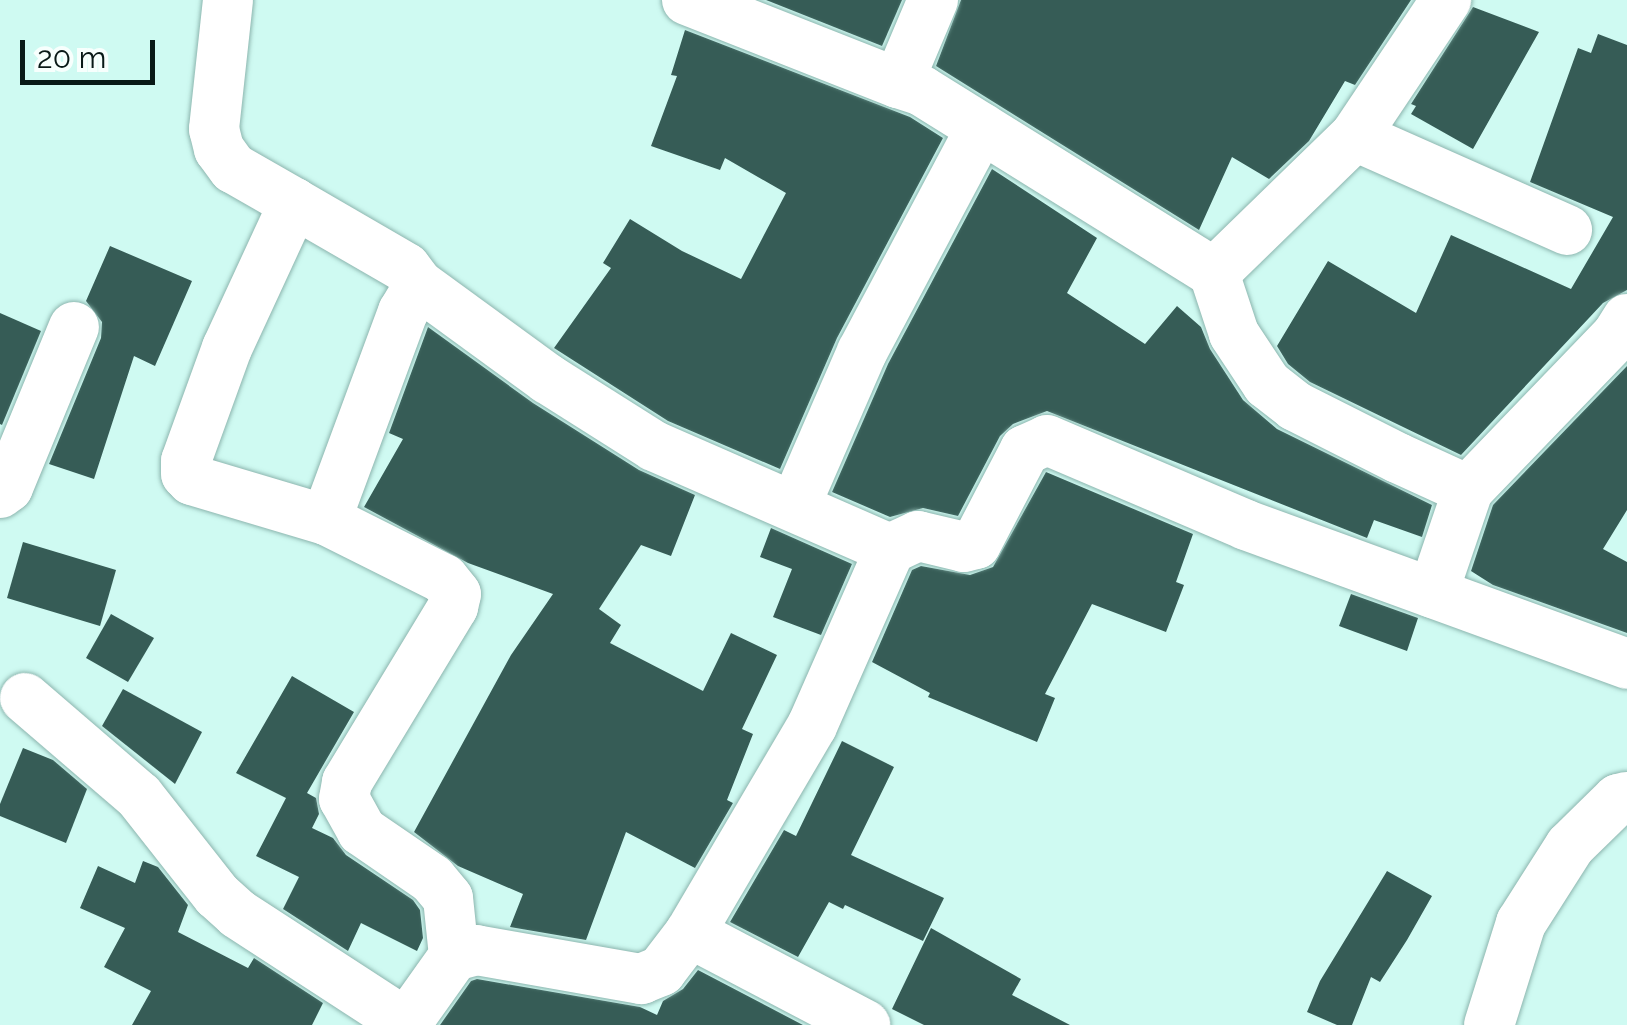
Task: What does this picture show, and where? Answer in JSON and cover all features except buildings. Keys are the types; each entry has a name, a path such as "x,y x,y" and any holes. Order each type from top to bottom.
{"street":[{"path":"228,0 214,129 219,150 233,168 406,268 419,285 548,379 654,446 890,549"},
{"path":"687,0 922,90 1214,274 1234,334 1267,384 1295,406 1468,490"},
{"path":"898,84 934,0"},
{"path":"1214,274 1355,136 1446,0"},
{"path":"796,506 862,352 982,128"},
{"path":"1355,136 1568,230"},
{"path":"294,204 228,348 185,469 192,480 326,520 444,579 456,594 454,606 348,782 344,798 362,831 432,878 448,898 454,956"},
{"path":"326,520 403,312 419,285"},
{"path":"1433,593 1468,490 1617,335 1627,319"},
{"path":"0,494 8,487 74,327"},
{"path":"25,698 140,796 217,895 238,914 406,1024 454,956 476,950 641,979 662,971 690,933 812,726 890,549 918,536 964,547 976,544 1025,450 1046,440 1246,524 1627,664"},
{"path":"1489,1025 1521,923 1570,846 1618,799 1627,797"},
{"path":"690,933 865,1025"}]}
